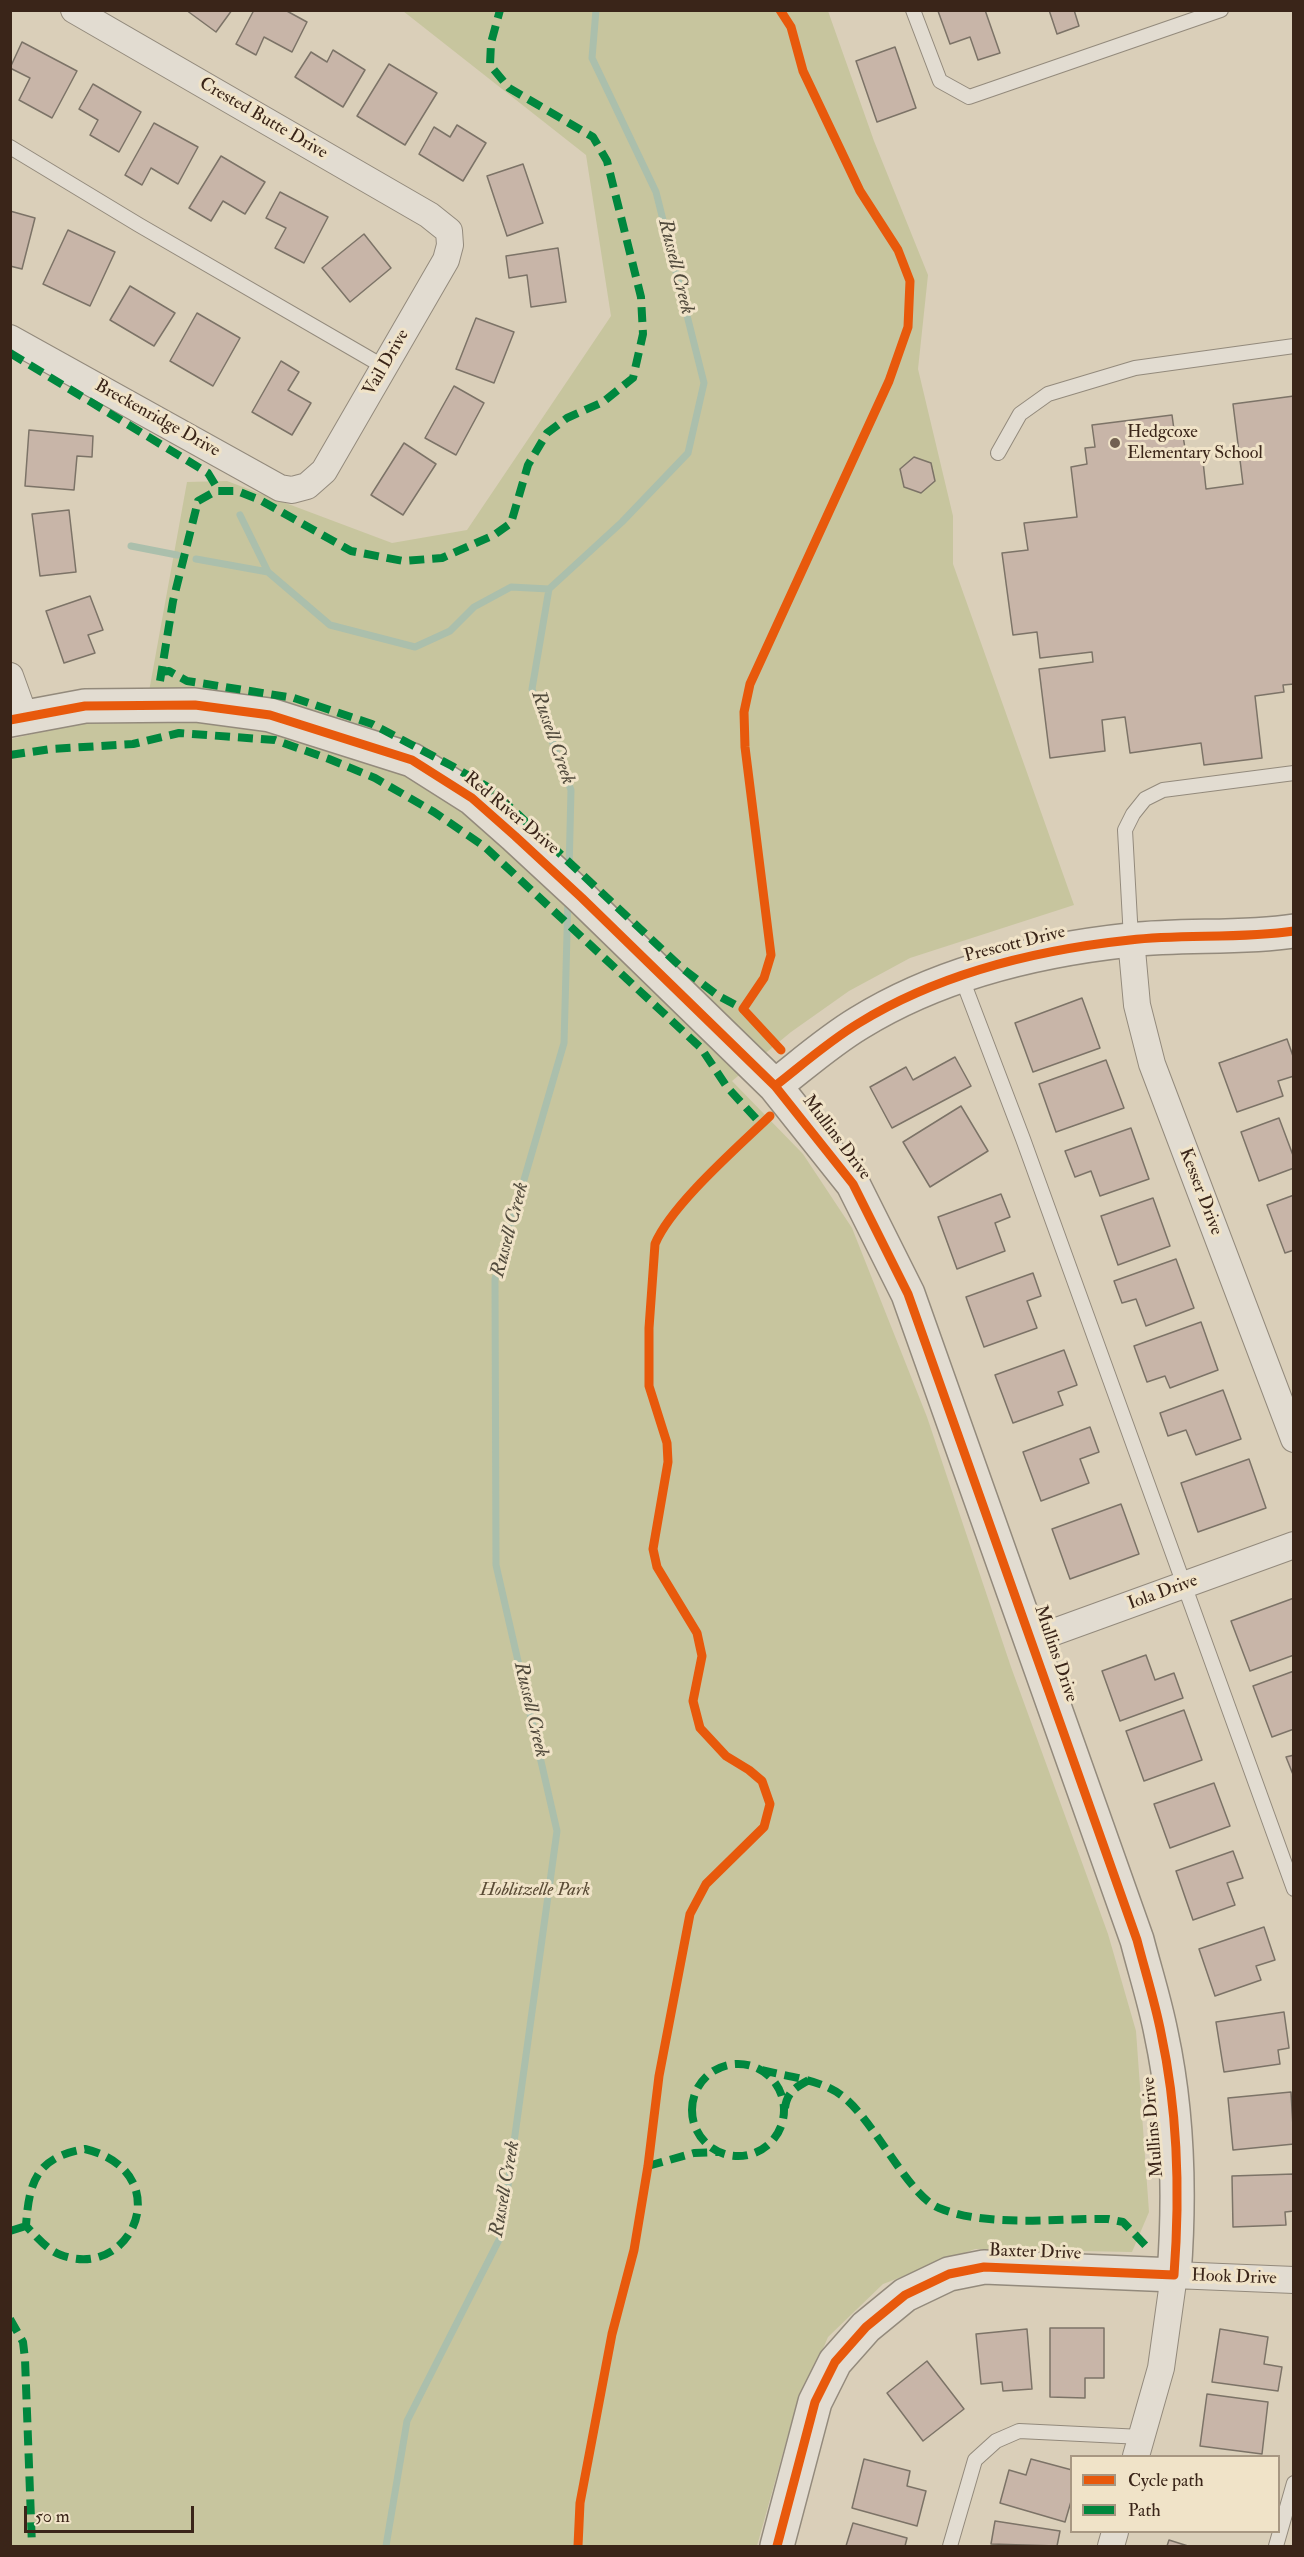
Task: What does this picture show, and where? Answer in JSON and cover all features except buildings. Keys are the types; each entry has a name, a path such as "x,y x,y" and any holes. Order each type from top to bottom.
{"street":[{"name":"Crested Butte Drive","path":"74,10 429,214 449,231"},
{"name":"Vail Drive","path":"307,486 324,471 386,368 446,260 450,244 449,231"},
{"name":"Breckenridge Drive","path":"10,338 280,488 292,490 307,486"},
{"path":"10,676 17,718"},
{"name":"Red River Drive","path":"17,718 85,706 195,705 270,715 412,760 472,798 582,898 775,1086"},
{"name":"Prescott Drive","path":"775,1086 858,1024 925,989 961,976 1054,949 1131,939 1293,931"},
{"name":"Kesser Drive","path":"1131,939 1137,1005 1152,1064 1293,1439"},
{"name":"Mullins Drive","path":"775,1086 853,1184 908,1294 1137,1940 1162,2034 1174,2132 1177,2233 1174,2276 1161,2368 1139,2447"},
{"name":"Iola Drive","path":"1032,1640 1293,1545"},
{"name":"Baxter Drive","path":"777,2547 815,2402 835,2362 866,2327 905,2295 949,2274 984,2267 1174,2276"},
{"name":"Hook Drive","path":"1174,2276 1293,2280"}],"lane":[{"path":"913,10 940,81 969,97 1221,10"},
{"path":"10,147 139,225 386,368"},
{"path":"998,453 1020,414 1048,394 1135,368 1293,346"},
{"path":"1131,939 1125,831 1133,814 1145,799 1163,790 1293,773"},
{"path":"961,976 1023,1138 1182,1586 1293,1888"},
{"path":"950,2547 975,2460 996,2441 1019,2431 1139,2447"},
{"path":"1280,2532 1293,2483"}],"green space":[{"name":"Hoblitzelle Park","path":"403,11 828,11 874,141 928,275 918,369 953,516 953,564 1074,905 910,958 849,991 791,1032 732,1081 803,1154 852,1228 927,1417 1011,1667 1108,1934 1136,2031 1149,2212 1132,2252 975,2249 883,2284 828,2337 791,2424 757,2546 11,2546 11,739 81,723 144,719 187,482 227,481 392,543 467,530 611,316 586,155"}],"waterway":[{"name":"Russell Creek","path":"569,872 571,790 532,689 549,589 622,522 688,453 704,383 656,192 592,58 596,10"},
{"path":"240,515 268,572 330,625 415,647 450,631 474,607 511,587 549,589"},
{"path":"131,546 177,555"},
{"path":"196,559 268,572"},
{"name":"Russell Creek","path":"386,2546 407,2421 501,2236 557,1831 496,1565 495,1279 564,1043 568,898"}],"marked path":[{"path":"160,681 173,601 198,501 216,491 237,491 260,500 351,551 403,561 442,558 494,535 511,523 528,465 547,433 567,418 603,402 633,378 643,334 641,297 607,161 593,137 509,88 490,65 491,43 500,10"},
{"path":"10,353 208,473 219,491"},
{"path":"160,672 169,671 187,681 294,698 372,724 452,766 491,789 682,968 717,995 743,1009"},
{"path":"10,755 51,749 133,744 179,733 275,740 375,778 434,812 485,847 701,1048 727,1087 761,1124"},
{"path":"738,2064 755,2068 770,2078 780,2093 784,2110 780,2127 770,2142 755,2152 738,2156 721,2152 706,2142 696,2127 692,2110 696,2093 706,2078 721,2068 738,2064"},
{"path":"762,2070 823,2085 841,2095 866,2121 915,2189 927,2201 939,2208 958,2214 1000,2220 1108,2219 1123,2222 1147,2247"},
{"path":"785,2108 793,2091 809,2080"},
{"path":"85,2149 114,2161 131,2179 138,2200 135,2221 125,2239 108,2253 87,2259 56,2253 26,2226 30,2196 39,2174 56,2158 85,2149"},
{"path":"648,2166 694,2153 718,2152"},
{"path":"10,2231 26,2226"},
{"path":"10,2319 23,2342 25,2359 32,2546"}],"cycle path":[{"path":"780,10 791,27 803,71 860,191 898,250 910,281 908,327 889,381 750,684 744,712 745,747 771,955 764,978 743,1009 781,1050"},
{"path":"10,720 85,706 195,705 270,715 412,760 472,798 582,898 775,1086 853,1184 908,1294 1137,1940 1150,1986 1167,2063 1174,2123 1177,2185 1174,2275 984,2267 949,2274 905,2295 866,2327 835,2362 815,2402 777,2546"},
{"path":"775,1086 837,1037 890,1005 922,990 990,966 1024,957 1095,944 1171,937 1253,935 1294,931"},
{"path":"578,2546 580,2503 612,2334 634,2250 648,2166 659,2076 690,1914 706,1884 764,1827 770,1804 762,1781 726,1756 700,1728 693,1701 702,1656 697,1633 657,1567 653,1549 668,1462 667,1443 649,1386 649,1328 655,1244 663,1229 690,1194 770,1116"}],"place":[{"name":"Hedgcoxe Elementary School","path":"1115,443"}]}
